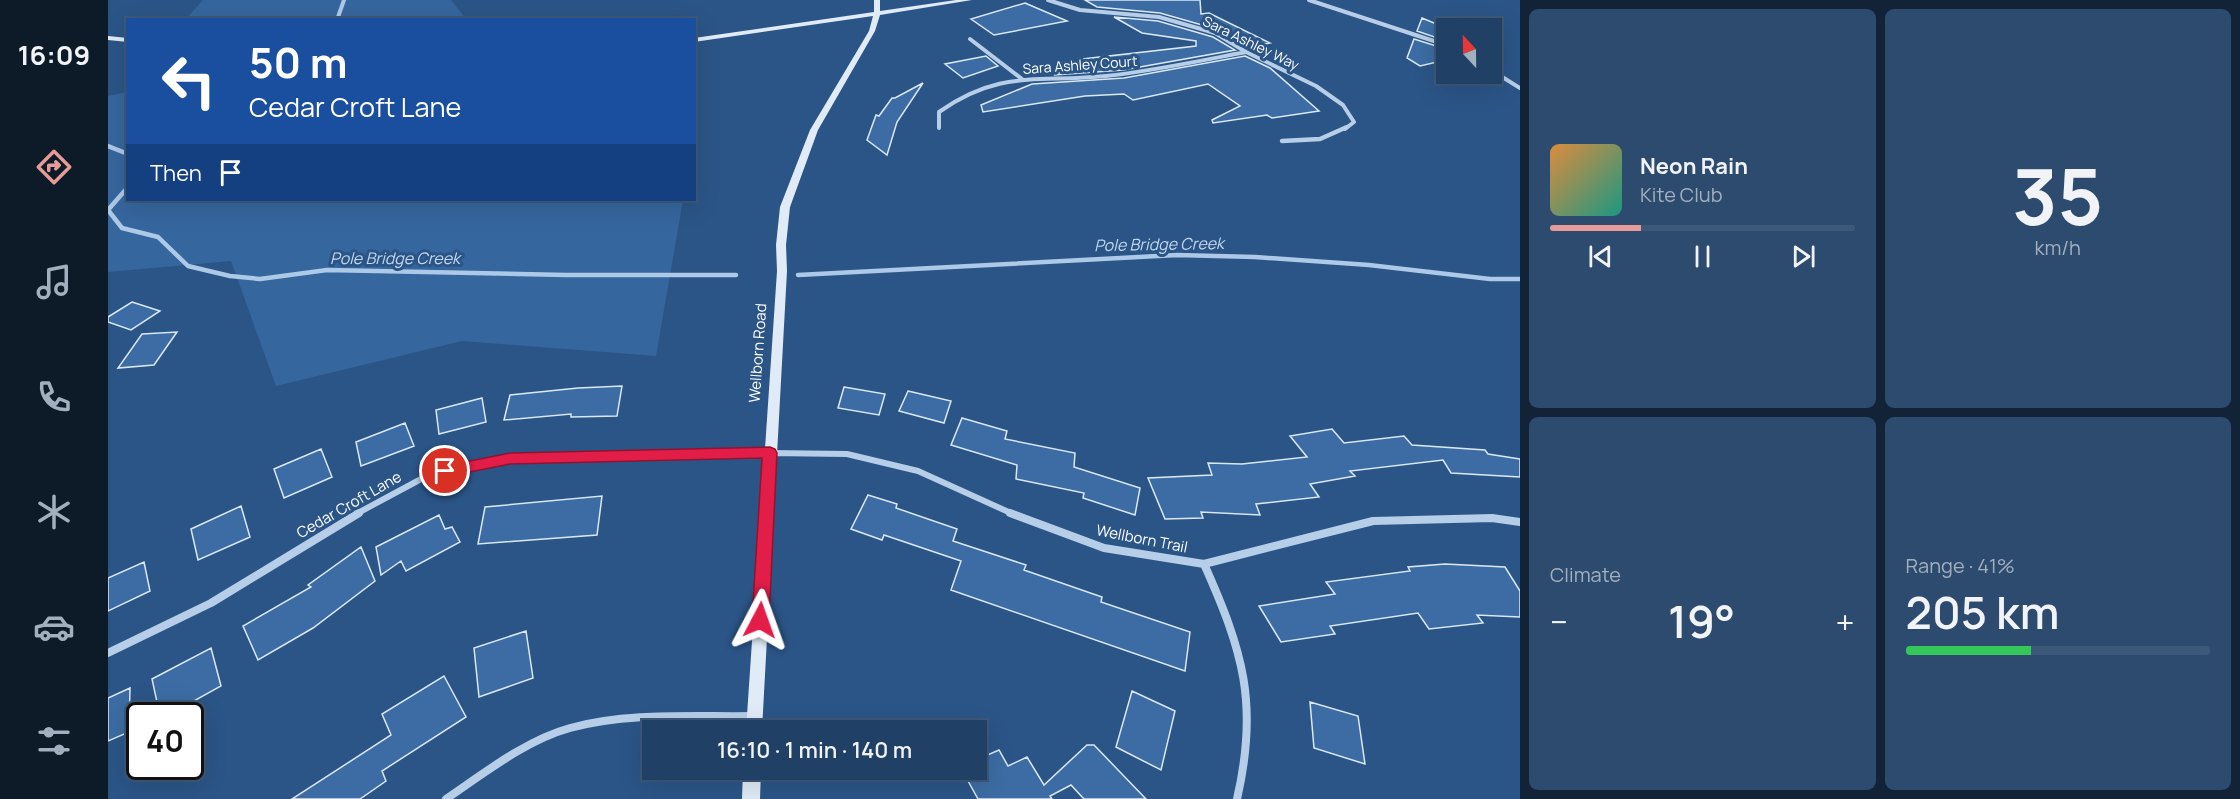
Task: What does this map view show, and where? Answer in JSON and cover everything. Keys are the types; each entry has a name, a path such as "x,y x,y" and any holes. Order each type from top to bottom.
{"street":[{"name":"Wellborn Road","path":"755,720 785,207 814,130 867,27 878,14 877,0"},
{"path":"696,40 969,0"},
{"name":"Sara Ashley Way","path":"1048,0 1080,10 1159,17 1215,33 1246,52 1324,92 1343,105 1354,122 1339,134 1326,138 1282,141"},
{"path":"1309,0 1436,42"},
{"path":"844,19 867,27"},
{"path":"108,38 126,40"},
{"path":"970,39 1022,79"},
{"name":"Sara Ashley Court","path":"939,128 939,112 957,97 981,86 1022,79 1103,77 1160,69 1246,52"},
{"path":"1502,77 1520,88"},
{"name":"Wellborn Trail","path":"770,453 847,454 918,471 1033,523 1104,548 1204,564 1373,521 1492,518 1520,522"},
{"name":"Cedar Croft Lane","path":"108,653 211,603 371,505 423,478 467,465 510,459 770,453"},
{"path":"1204,564 1228,616 1240,654 1247,694 1249,735 1244,777 1237,799"},
{"path":"446,799 519,750 569,728 629,718 755,716"},
{"path":"751,799 752,780"}],"shaded area":[{"path":"203,0 451,0 465,18 187,18"},
{"path":"126,92 126,201 399,201 422,203 683,201 656,356 462,341 276,386 231,261 108,272 108,96"}],"building":[{"path":"1085,0 1200,0 1201,14 1209,13 1270,43 1249,49 1216,29 1160,13 1097,7"},
{"path":"1025,3 1067,21 994,35 971,19"},
{"path":"1114,17 1158,21 1213,37 1235,50 1123,70 1054,75 1084,62 1083,59 1196,46 1196,41 1142,33"},
{"path":"1422,18 1436,24 1436,38 1417,31"},
{"path":"1414,39 1436,46 1436,62 1420,66 1407,58"},
{"path":"986,56 998,66 963,78 945,64"},
{"path":"1245,56 1270,68 1319,111 1272,118 1267,115 1213,123 1212,120 1240,106 1208,84 1133,100 1124,94 1085,96 983,112 981,105 1032,84 1124,78"},
{"path":"923,83 897,122 887,155 867,140 876,115 879,116 892,98"},
{"path":"132,302 160,311 131,330 108,322 108,317"},
{"path":"177,332 154,365 118,368 142,334"},
{"path":"622,386 617,416 571,417 571,414 504,420 510,395"},
{"path":"844,387 885,394 879,415 838,408"},
{"path":"908,391 951,401 944,423 899,411"},
{"path":"482,398 486,422 439,434 436,410"},
{"path":"962,418 1007,431 1005,439 1075,453 1074,467 1140,488 1135,515 1083,498 1084,493 1016,479 1017,465 951,445"},
{"path":"405,423 414,446 361,466 356,442"},
{"path":"1332,429 1344,443 1404,436 1412,445 1485,450 1488,454 1520,459 1520,477 1451,473 1443,460 1350,471 1355,476 1310,484 1319,497 1256,504 1260,515 1201,512 1203,518 1165,519 1148,478 1212,475 1208,463 1242,464 1307,457 1290,436"},
{"path":"321,449 332,477 284,498 274,469"},
{"path":"868,495 897,504 896,508 957,529 953,541 1026,565 1024,570 1102,597 1101,602 1190,632 1185,671 951,590 961,561 884,535 882,540 851,529"},
{"path":"602,496 597,535 478,544 485,507"},
{"path":"241,506 250,537 198,560 191,529"},
{"path":"439,515 445,529 452,527 460,542 406,571 401,561 381,575 376,547"},
{"path":"361,547 375,581 313,628 258,660 243,626 311,587 308,585"},
{"path":"144,562 150,591 108,611 108,578"},
{"path":"1445,564 1505,567 1520,591 1520,617 1477,615 1483,623 1429,629 1418,613 1330,626 1335,634 1281,642 1259,606 1335,594 1326,582 1410,571 1408,567"},
{"path":"526,631 533,678 479,697 474,648"},
{"path":"211,648 221,686 192,702 157,702 152,679"},
{"path":"444,676 466,717 382,771 386,781 360,799 292,799 391,735 382,714"},
{"path":"130,688 130,702 126,702 126,733 108,741 108,698"},
{"path":"1132,691 1175,711 1161,770 1116,747"},
{"path":"1310,702 1358,716 1365,764 1314,748"},
{"path":"1087,745 1094,745 1146,799 1084,799 1071,785 1050,796 1052,799 978,799 968,780 987,780 987,755 999,750 1008,766 1027,757 1044,785"}],"waterway":[{"name":"Pole Bridge Creek","path":"338,18 344,0"},
{"path":"108,146 126,153"},
{"name":"Pole Bridge Creek","path":"126,189 108,210 122,228 158,237 188,266 230,276 260,279 327,270 566,275 736,275"},
{"name":"Pole Bridge Creek","path":"798,275 1177,255 1255,257 1369,265 1490,279 1520,279"}],"route":[{"path":"445,471 467,465 510,459 770,453 760,620"}]}
